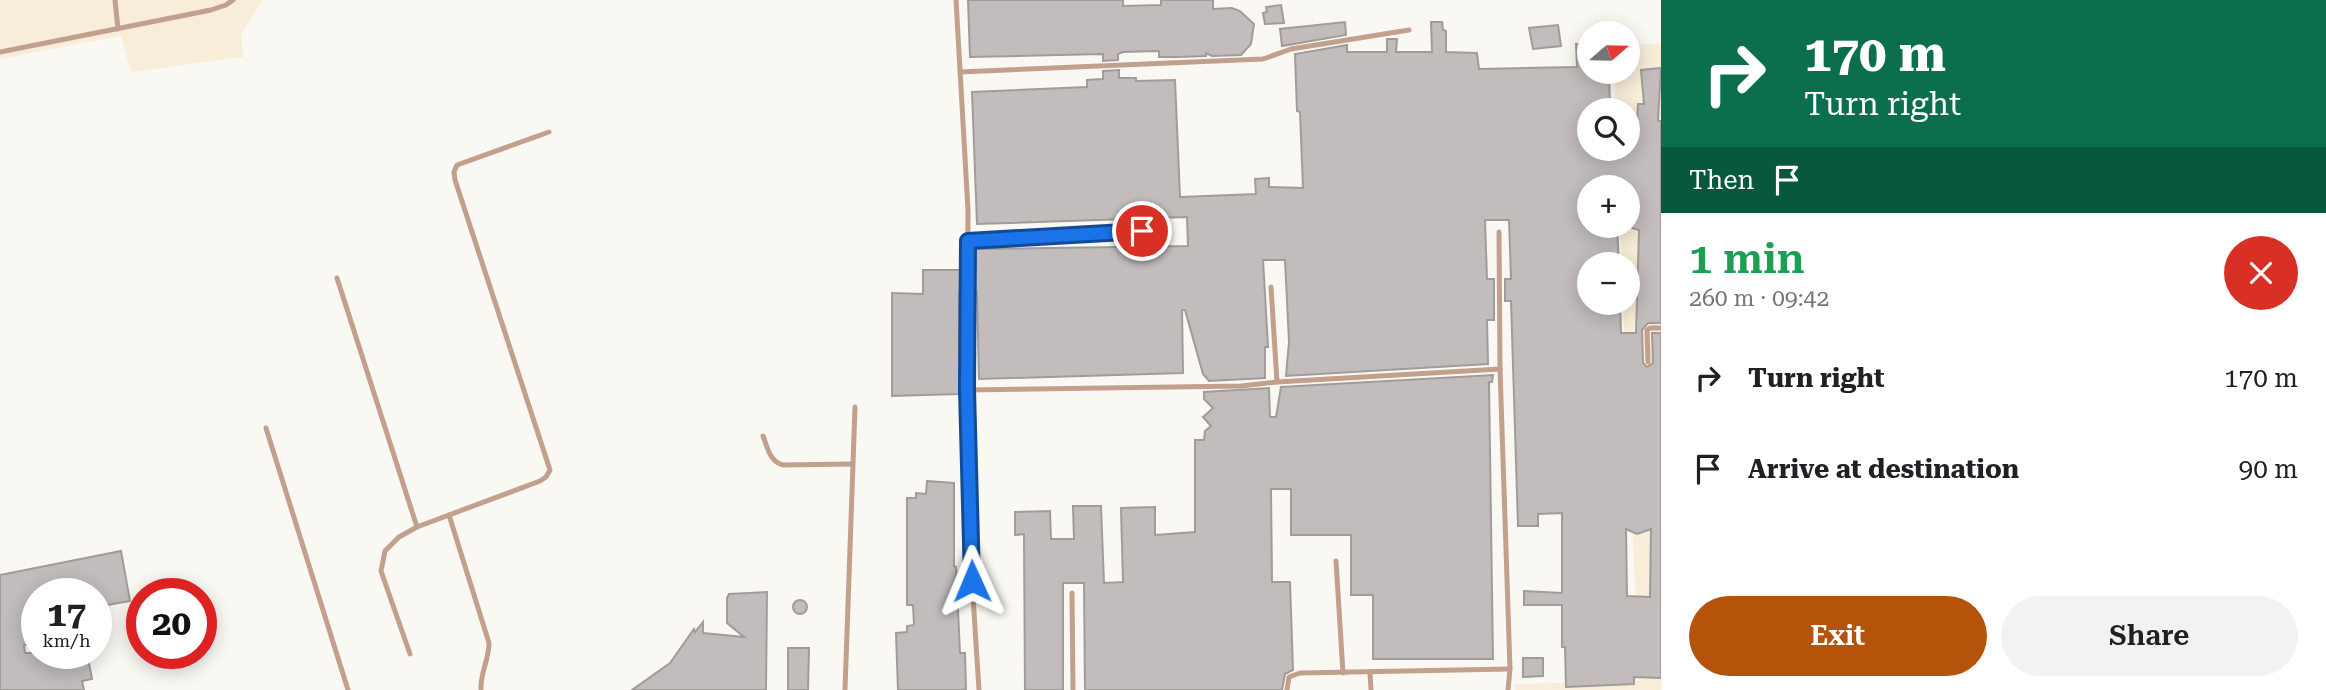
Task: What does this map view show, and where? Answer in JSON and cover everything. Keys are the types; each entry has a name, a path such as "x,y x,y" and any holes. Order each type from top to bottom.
{"lane":[{"path":"115,0 118,29"},
{"path":"0,52 212,10 233,0"},
{"path":"956,0 968,210 967,390 972,581 979,690"},
{"path":"960,72 1263,59 1290,50 1409,30"},
{"path":"410,654 381,571 385,551 398,537 417,527 540,481 550,470 454,180 457,165 549,132"},
{"path":"968,241 1166,230"},
{"path":"1499,232 1500,369 1510,669 1508,690"},
{"path":"337,278 417,527"},
{"path":"1271,287 1277,382"},
{"path":"1648,362 1647,330 1650,327 1661,328"},
{"path":"967,390 1241,386 1500,369"},
{"path":"845,690 855,407"},
{"path":"266,428 348,690"},
{"path":"763,436 771,458 776,463 852,464"},
{"path":"449,515 489,643 481,690"},
{"path":"1336,561 1343,673"},
{"path":"1072,593 1073,690"},
{"path":"1287,690 1289,677 1296,674 1510,669"},
{"path":"1370,672 1371,690"}],"shaded area":[{"path":"0,0 263,0 241,34 243,57 131,72 121,36 0,59"},
{"path":"1661,43 1661,690 1515,690 1515,684 1639,681 1624,315 1640,315 1640,252 1621,252 1621,238 1640,238 1640,175 1618,175 1617,161 1640,161 1640,98 1615,98 1615,84 1640,84 1640,45"}],"building":[{"path":"968,0 1123,0 1123,6 1161,5 1161,0 1213,0 1213,9 1232,8 1240,11 1254,24 1251,44 1241,55 1212,56 1206,53 1206,56 1159,57 1159,51 1123,52 1118,54 1118,60 1103,61 1103,54 970,57"},
{"path":"1281,5 1284,23 1265,24 1263,13 1267,12 1266,7"},
{"path":"1345,22 1346,35 1282,46 1280,29"},
{"path":"1431,22 1442,22 1443,30 1446,31 1446,52 1477,53 1479,69 1577,67 1577,84 1609,84 1610,98 1577,98 1577,161 1640,161 1640,104 1644,104 1641,70 1661,68 1658,121 1661,121 1661,323 1648,323 1642,330 1643,363 1647,367 1653,363 1652,333 1661,333 1661,678 1634,677 1634,684 1566,687 1562,605 1524,605 1524,591 1562,593 1562,513 1538,514 1538,526 1518,526 1511,301 1505,301 1505,279 1511,279 1509,220 1485,220 1487,279 1494,279 1494,320 1487,320 1488,364 1286,376 1289,342 1285,260 1263,260 1268,347 1265,347 1265,378 1209,381 1203,374 1185,310 1182,310 1183,373 979,379 977,292 973,292 976,249 1188,246 1187,217 977,224 972,92 1087,87 1087,80 1103,79 1103,71 1119,70 1119,78 1136,78 1136,81 1175,80 1180,197 1256,194 1255,179 1269,178 1269,187 1303,188 1295,54 1347,45 1347,52 1387,52 1387,39 1397,39 1396,52 1432,52","holes":["1626,529 1637,534 1651,529 1650,597 1627,596"]},
{"path":"1558,25 1561,46 1533,49 1529,28"},
{"path":"923,270 962,270 962,292 959,292 959,394 892,396 892,293 923,294"},
{"path":"1493,375 1492,382 1489,382 1493,659 1373,659 1373,595 1351,595 1351,535 1291,535 1291,489 1271,489 1272,582 1290,582 1293,670 1285,674 1282,690 1085,690 1084,583 1063,583 1063,690 1025,690 1024,534 1015,535 1015,512 1050,511 1051,539 1074,539 1073,506 1101,506 1104,583 1123,582 1121,508 1155,507 1155,535 1195,532 1195,440 1204,440 1205,431 1211,426 1203,417 1213,408 1204,399 1204,392 1269,388 1270,417 1276,417 1281,387"},
{"path":"927,481 954,483 954,566 960,653 965,653 966,689 962,690 898,690 896,633 907,632 907,626 914,625 913,605 907,605 907,498 916,498 916,493 926,494"},
{"path":"121,551 126,579 126,602 112,604 112,578 21,578 21,669 90,669 92,679 82,681 84,690 0,690 0,575"},
{"path":"767,592 766,690 632,690 670,663 694,629 695,632 703,622 703,633 744,637 727,623 729,594"},
{"path":"800,600 805,602 805,612 800,614 795,612 793,607 795,602"},
{"path":"788,648 809,648 808,690 788,690"},
{"path":"1523,658 1543,658 1543,676 1523,677"}],"route":[{"path":"972,581 967,390 968,241 1142,231"}]}
